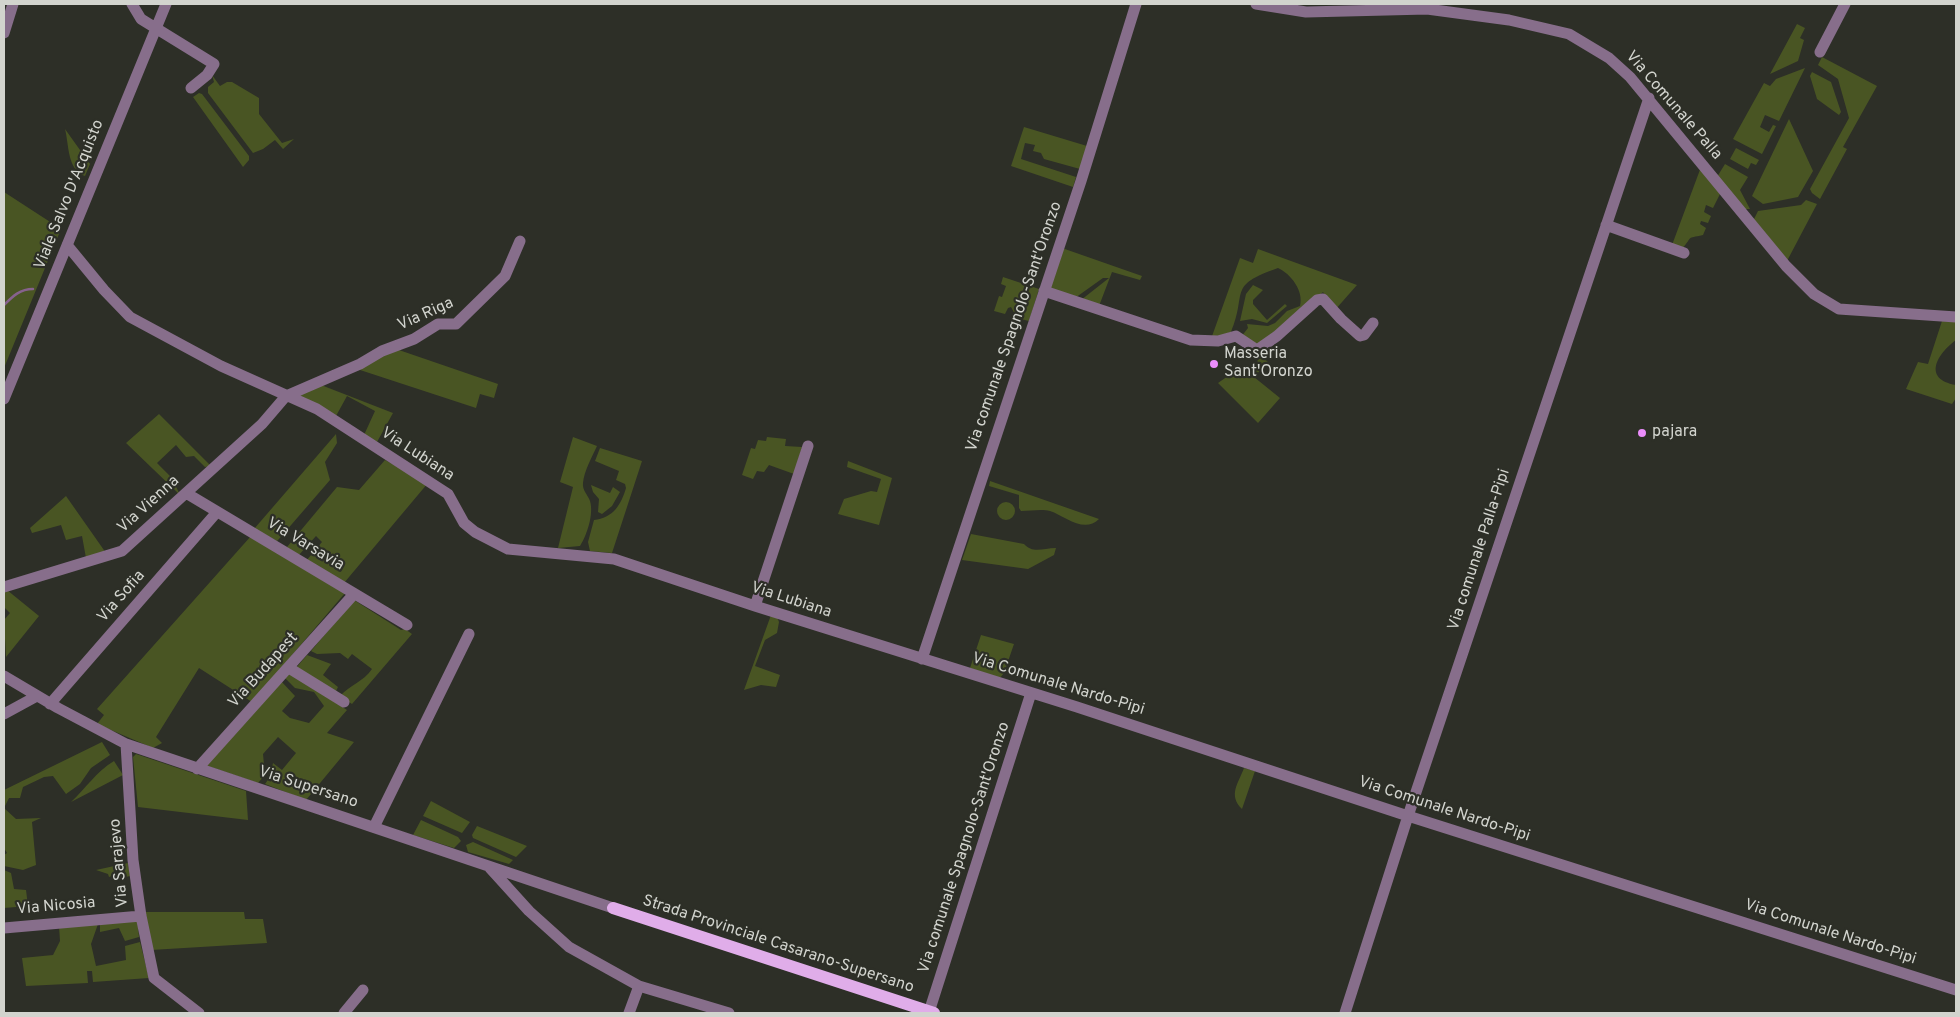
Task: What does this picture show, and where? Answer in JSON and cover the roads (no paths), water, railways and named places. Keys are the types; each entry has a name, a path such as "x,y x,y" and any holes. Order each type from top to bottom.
{"main road":[{"name":"Strada Provinciale Casarano-Supersano","path":"613,908 932,1012"}],"street":[{"path":"4,33 13,4"},
{"path":"132,4 141,19 214,64 207,75 191,88"},
{"name":"Viale Salvo D'Acquisto","path":"4,399 166,4"},
{"name":"Via comunale Spagnolo-Sant'Oronzo","path":"922,660 1044,291 1136,4"},
{"name":"Via Comunale Palla","path":"1256,4 1306,12 1426,9 1509,20 1569,34 1609,58 1649,98 1786,266 1814,294 1829,305 1839,309 1956,317"},
{"path":"1820,52 1844,4"},
{"name":"Via comunale Palla-Pipi","path":"1345,1013 1408,816 1649,98"},
{"path":"1606,225 1684,253"},
{"name":"Via Riga","path":"286,396 360,364 382,351 414,339 438,324 456,324 505,276 520,241"},
{"name":"Via Lubiana","path":"67,245 104,290 130,317 178,344 317,409 448,494 464,522 475,532 508,549 614,558 754,606 922,660"},
{"path":"1044,291 1191,340 1218,341 1236,336 1257,350 1277,336 1317,300 1323,299 1360,336 1373,323"},
{"name":"Via Vienna","path":"4,587 122,552 262,424 286,396"},
{"path":"754,606 808,446"},
{"name":"Via Varsavia","path":"186,493 407,625"},
{"name":"Via Sofia","path":"50,704 217,512"},
{"name":"Via Budapest","path":"197,769 354,594"},
{"path":"374,827 469,634"},
{"name":"Via Comunale Nardo-Pipi","path":"922,660 1031,693 1408,816 1956,990"},
{"path":"288,668 344,702"},
{"name":"Via Supersano","path":"4,676 50,704 126,744 613,908"},
{"name":"Via comunale Spagnolo-Sant'Oronzo","path":"932,1012 1031,693"},
{"path":"4,714 37,696"},
{"name":"Via Sarajevo","path":"126,744 133,860 141,916 154,978 198,1013"},
{"path":"488,866 529,911 569,947 639,986 729,1013"},
{"name":"Via Nicosia","path":"4,928 141,916"},
{"path":"629,1013 639,986"},
{"path":"344,1013 363,990"}],"waterway":[{"path":"4,305 20,292 33,289"}],"place":[{"name":"Masseria Sant'Oronzo","path":"1214,364"},
{"name":"pajara","path":"1642,433"}]}
